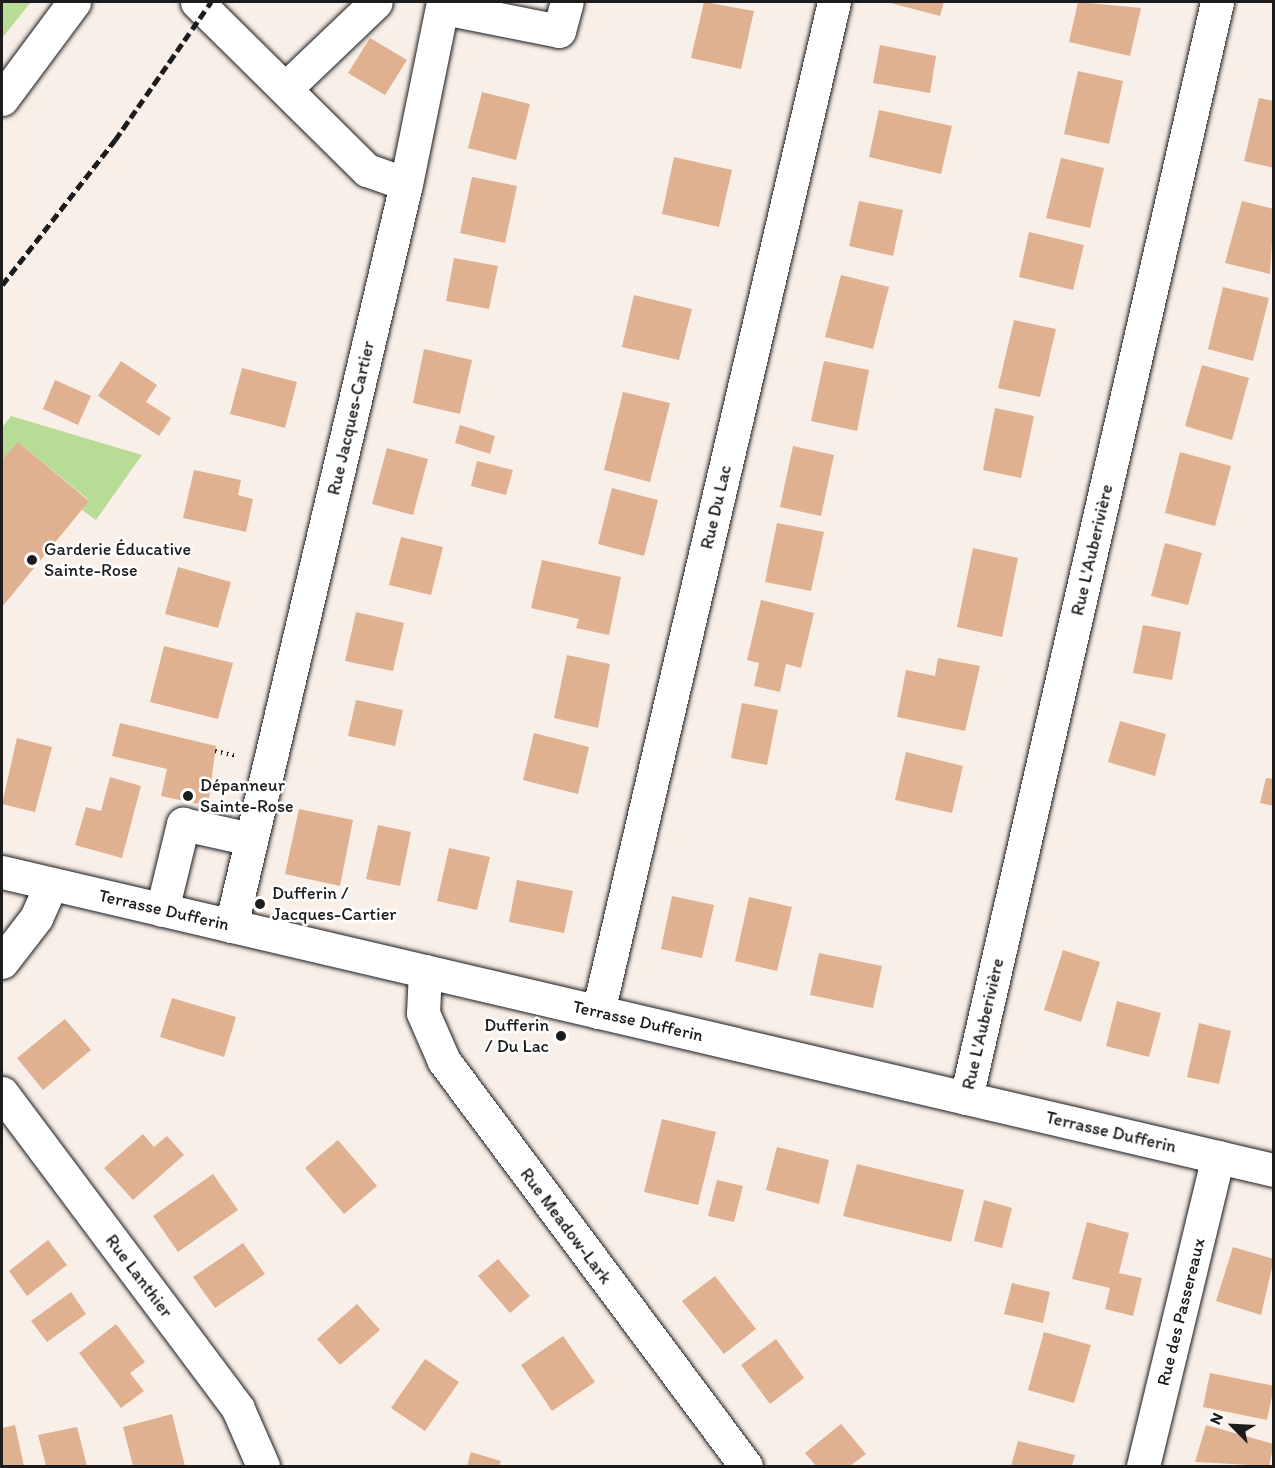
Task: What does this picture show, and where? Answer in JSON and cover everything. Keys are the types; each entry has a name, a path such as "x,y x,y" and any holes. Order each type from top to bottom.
{"street":[{"path":"2,99 74,2"},
{"path":"197,2 367,170 406,184"},
{"path":"286,88 376,2"},
{"path":"443,5 560,31 567,2"},
{"name":"Rue Du Lac","path":"598,1012 834,2"},
{"name":"Rue L'Auberivière","path":"966,1098 1217,2"},
{"name":"Rue Jacques-Cartier","path":"231,926 406,184 443,5"},
{"path":"162,910 183,824 251,838"},
{"name":"Terrasse Dufferin","path":"2,872 1274,1170"},
{"path":"2,962 36,918 51,884"},
{"name":"Rue Meadow-Lark","path":"425,971 423,1013 439,1052 746,1467"},
{"name":"Rue Lanthier","path":"2,1093 238,1409 263,1467"},
{"name":"Rue des Passereaux","path":"1143,1467 1218,1157"}],"path":[{"path":"215,751 249,759"}],"green space":[{"path":"2,2 31,2 2,38"},
{"path":"11,416 142,455 96,520 82,510 89,500 19,443 2,460 2,428"}],"building":[{"path":"704,2 754,11 741,69 691,58"},
{"path":"887,2 944,2 940,16"},
{"path":"1078,2 1141,8 1130,56 1069,42"},
{"path":"370,38 407,60 385,95 348,73"},
{"path":"880,45 936,56 930,93 873,83"},
{"path":"1078,71 1123,81 1109,144 1064,134"},
{"path":"482,92 530,104 516,160 468,148"},
{"path":"1259,98 1274,101 1274,168 1244,161"},
{"path":"879,110 952,126 941,174 869,157"},
{"path":"674,157 732,170 719,227 662,214"},
{"path":"1061,158 1104,168 1090,228 1046,218"},
{"path":"472,177 517,186 505,243 460,233"},
{"path":"859,201 903,210 893,256 849,246"},
{"path":"1242,201 1274,209 1270,274 1225,263"},
{"path":"1029,232 1084,245 1073,290 1019,277"},
{"path":"454,258 498,266 489,309 446,301"},
{"path":"841,275 889,287 873,349 825,337"},
{"path":"1223,287 1269,298 1253,361 1208,349"},
{"path":"634,295 692,309 679,360 622,347"},
{"path":"1014,320 1056,329 1040,397 998,388"},
{"path":"424,349 472,360 460,414 413,403"},
{"path":"121,361 157,385 146,402 171,418 159,436 98,396"},
{"path":"824,361 869,370 857,431 811,421"},
{"path":"1202,365 1249,378 1232,440 1185,426"},
{"path":"242,368 297,382 285,428 230,414"},
{"path":"55,380 91,396 78,425 43,409"},
{"path":"623,392 670,403 650,482 604,470"},
{"path":"995,408 1034,416 1021,478 983,470"},
{"path":"460,425 495,436 490,454 455,443"},
{"path":"18,442 89,501 2,607 2,460"},
{"path":"793,446 834,455 821,516 780,507"},
{"path":"387,448 428,459 413,515 372,504"},
{"path":"1180,452 1231,466 1215,526 1165,513"},
{"path":"477,461 513,470 506,495 471,486"},
{"path":"194,470 241,480 238,495 253,499 246,532 183,518"},
{"path":"612,488 658,500 644,556 598,544"},
{"path":"777,523 824,532 811,591 765,582"},
{"path":"401,537 443,547 431,595 389,585"},
{"path":"1165,543 1202,553 1188,605 1151,596"},
{"path":"973,548 1018,558 1002,637 957,627"},
{"path":"542,560 621,577 609,635 576,628 579,619 531,608"},
{"path":"178,567 231,582 218,628 165,614"},
{"path":"761,600 814,613 801,668 786,664 780,692 754,686 759,663 747,660"},
{"path":"356,612 404,623 393,671 345,661"},
{"path":"1143,625 1181,632 1172,680 1133,673"},
{"path":"164,646 233,663 218,719 150,702"},
{"path":"567,655 610,664 598,728 554,718"},
{"path":"938,658 980,666 965,731 897,717 906,670 935,676"},
{"path":"356,700 403,710 395,746 348,736"},
{"path":"742,703 778,710 767,765 731,758"},
{"path":"1120,721 1166,734 1155,776 1108,762"},
{"path":"120,723 216,746 208,806 161,796 167,769 112,756"},
{"path":"534,733 589,747 578,794 523,780"},
{"path":"17,738 52,747 35,812 2,804"},
{"path":"906,752 963,766 952,813 895,800"},
{"path":"110,777 141,786 122,858 75,845 86,807 101,811"},
{"path":"1266,778 1274,779 1274,806 1260,803"},
{"path":"299,809 353,820 340,886 285,874"},
{"path":"378,825 411,832 400,886 366,879"},
{"path":"449,848 490,857 477,910 437,901"},
{"path":"517,880 573,891 564,933 509,922"},
{"path":"672,896 714,905 702,958 661,949"},
{"path":"749,897 792,907 777,971 735,961"},
{"path":"1063,950 1100,962 1081,1022 1044,1010"},
{"path":"819,953 882,966 873,1008 810,995"},
{"path":"172,998 236,1017 224,1057 160,1037"},
{"path":"1117,1001 1161,1013 1149,1057 1106,1046"},
{"path":"65,1019 91,1050 43,1090 17,1058"},
{"path":"1199,1023 1231,1031 1219,1084 1187,1077"},
{"path":"662,1119 716,1132 698,1205 644,1192"},
{"path":"143,1134 154,1147 167,1136 184,1155 133,1200 104,1168"},
{"path":"338,1140 377,1186 344,1214 305,1168"},
{"path":"777,1147 829,1160 819,1204 766,1190"},
{"path":"857,1164 964,1190 951,1242 843,1216"},
{"path":"213,1174 238,1210 178,1252 153,1216"},
{"path":"717,1180 743,1186 734,1222 708,1216"},
{"path":"984,1200 1012,1208 1002,1248 974,1241"},
{"path":"1087,1222 1129,1233 1119,1273 1142,1278 1133,1316 1105,1309 1110,1288 1072,1279"},
{"path":"48,1240 67,1265 27,1296 9,1271"},
{"path":"243,1243 265,1274 215,1308 193,1277"},
{"path":"1233,1247 1274,1259 1261,1315 1216,1301"},
{"path":"498,1259 530,1296 510,1313 478,1276"},
{"path":"715,1276 756,1329 724,1354 682,1301"},
{"path":"1012,1283 1050,1292 1043,1323 1004,1314"},
{"path":"71,1292 86,1314 47,1342 31,1321"},
{"path":"357,1304 380,1330 340,1365 317,1339"},
{"path":"116,1324 145,1362 130,1373 144,1391 121,1408 79,1353"},
{"path":"1044,1332 1091,1345 1074,1403 1028,1390"},
{"path":"563,1336 595,1382 552,1411 521,1365"},
{"path":"776,1339 804,1378 770,1404 741,1365"},
{"path":"425,1359 459,1382 425,1431 391,1408"},
{"path":"1210,1373 1274,1386 1267,1420 1203,1407"},
{"path":"172,1414 185,1466 133,1466 123,1427"},
{"path":"841,1424 866,1454 850,1466 816,1466 805,1453"},
{"path":"15,1425 24,1466 2,1466 2,1428"},
{"path":"1206,1425 1274,1444 1269,1466 1195,1462"},
{"path":"77,1427 87,1466 46,1466 38,1435"},
{"path":"1018,1441 1075,1455 1072,1466 1011,1466"},
{"path":"471,1452 501,1461 499,1466 467,1466"}],"railway":[{"path":"2,285 115,140 211,2"}],"place":[{"name":"Garderie Éducative Sainte-Rose","path":"32,560"},
{"name":"Dépanneur Sainte-Rose","path":"188,796"},
{"name":"Dufferin / Jacques-Cartier","path":"260,904"},
{"name":"Dufferin / Du Lac","path":"561,1036"}]}
